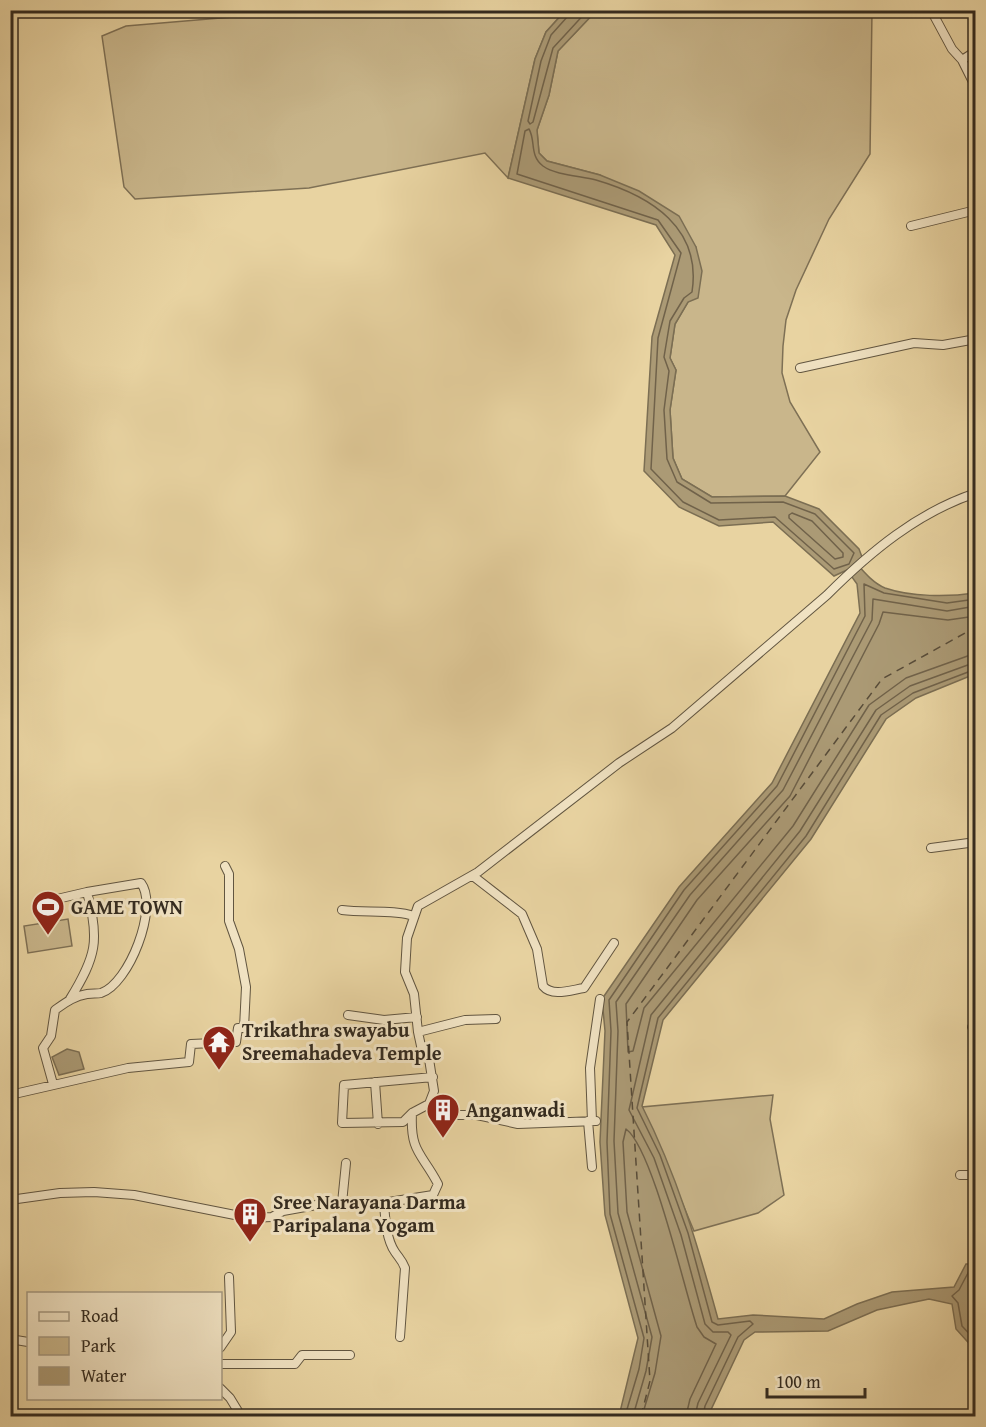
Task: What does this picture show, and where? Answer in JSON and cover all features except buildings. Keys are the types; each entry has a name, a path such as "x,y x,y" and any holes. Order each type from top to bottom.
{"street":[{"path":"931,10 952,49 962,60 975,88"},
{"path":"962,60 975,51"},
{"path":"911,226 975,210"},
{"path":"800,368 914,344 944,345 975,339"},
{"path":"433,1077 344,1085 342,1123 403,1122 412,1113 429,1104 434,1092 433,1077 418,1032 414,994 405,972 407,938 418,906 473,876 619,763 690,714 852,570 925,514 975,493"},
{"path":"931,848 975,842"},
{"path":"10,1095 128,1068 181,1065 189,1062 191,1044 236,1042 238,1028 244,1028 246,987 229,921 229,874 225,866"},
{"path":"473,876 522,914 537,950 543,986 546,990 554,993 584,988 614,943"},
{"path":"53,1084 43,1048 51,1036 55,1010 70,999 86,994 102,993 117,980 141,939 146,898 141,882 57,899"},
{"path":"70,999 92,955 96,934 87,892"},
{"path":"342,910 368,914 402,912 414,916"},
{"path":"80,982 86,994"},
{"path":"592,1167 590,1068 600,999"},
{"path":"348,1015 384,1020 417,1017"},
{"path":"418,1032 465,1020 496,1019"},
{"path":"375,1082 378,1124"},
{"path":"429,1104 442,1115 477,1114 518,1124 592,1121"},
{"path":"10,1200 60,1193 94,1192 134,1195 250,1218 272,1217 283,1211 342,1203 369,1205 432,1195 438,1184 416,1150 411,1129 412,1113"},
{"path":"342,1203 346,1163"},
{"path":"960,1175 975,1175"},
{"path":"384,1203 391,1244 405,1268 400,1337"},
{"path":"222,1345 231,1332 229,1277"},
{"path":"10,1339 27,1342"},
{"path":"222,1364 295,1364 302,1355 350,1355"},
{"path":"222,1390 241,1416"}],"green space":[{"path":"304,11 565,11 546,32 535,59 508,178 485,153 309,188 135,199 124,187 102,36 126,26"},
{"path":"596,11 872,11 870,154 829,219 796,290 786,320 782,373 790,402 820,452 785,496 712,497 682,479 673,458 670,410 676,370 670,358 675,324 688,302 696,247 600,175 547,161 539,153 537,130 549,95 558,51"},
{"name":"GAME TOWN","path":"68,919 72,946 28,953 24,926"},
{"path":"773,1095 770,1119 784,1195 758,1213 694,1231 642,1107"}],"water":[{"path":"565,11 596,11 558,51 549,95 537,130 539,153 547,161 600,175 639,191 679,216 696,247 702,271 698,298 688,302 675,324 670,358 676,370 670,410 673,458 682,479 712,497 785,496 819,509 859,549 862,557 856,563 866,574 885,588 930,595 975,593 975,674 916,698 886,719 811,839 663,1020 642,1106 666,1158 686,1211 718,1319 753,1315 824,1319 892,1292 954,1287 966,1264 975,1264 975,1350 956,1329 952,1304 929,1299 877,1310 828,1331 755,1332 744,1340 708,1416 619,1416 638,1338 605,1215 600,1142 605,1031 602,999 679,887 772,783 860,613 857,584 847,570 834,576 773,522 719,526 679,507 644,471 652,337 675,255 656,225 508,178 535,59 546,32"},
{"path":"67,1049 79,1052 84,1069 59,1075 52,1057"}],"ferry route":[{"path":"641,1416 650,1381 627,1022 882,679 976,627"}],"place":[{"name":"GAME TOWN","path":"48,936"},
{"name":"Trikathra swayabu Sreemahadeva Temple","path":"219,1071"},
{"name":"Anganwadi","path":"443,1139"},
{"name":"Sree Narayana Darma Paripalana Yogam","path":"250,1243"}]}
